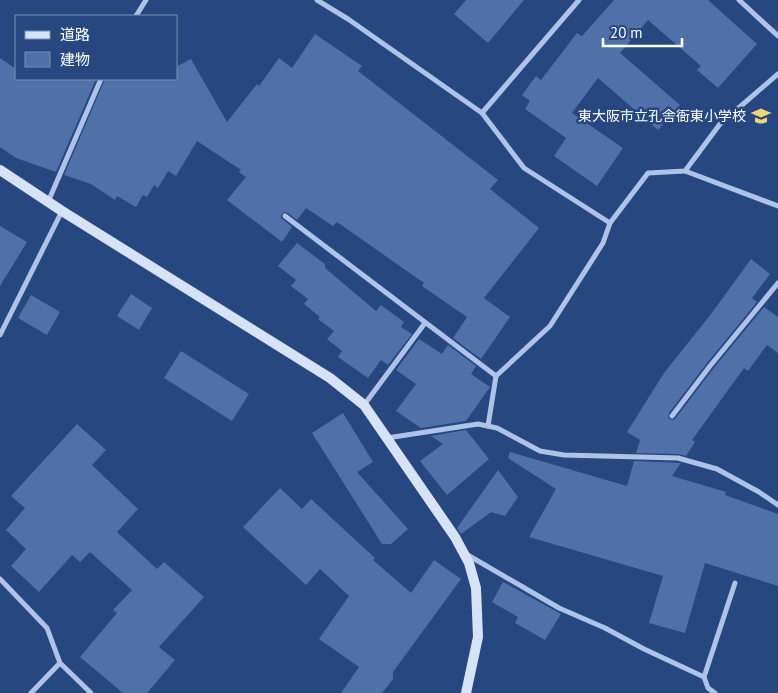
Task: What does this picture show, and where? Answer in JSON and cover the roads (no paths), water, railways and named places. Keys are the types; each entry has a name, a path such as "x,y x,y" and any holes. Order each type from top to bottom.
{"street":[{"path":"137,15 146,0"},
{"path":"318,0 482,113 524,168 610,222"},
{"path":"482,113 579,0"},
{"path":"739,0 778,36"},
{"path":"685,171 720,124 778,74"},
{"path":"48,202 101,80"},
{"path":"0,170 62,211 330,378 364,405 446,524 469,563 476,588 478,637 466,693"},
{"path":"488,426 496,376 550,326 603,243 610,222 648,173 685,171 778,206"},
{"path":"0,335 62,211"},
{"path":"285,216 496,376"},
{"path":"672,416 778,282"},
{"path":"364,405 425,323"},
{"path":"386,438 478,424 497,428 540,451 564,455 678,458 717,470 760,492 778,505"},
{"path":"464,553 560,608 704,677"},
{"path":"0,579 46,628 60,663 91,693"},
{"path":"715,693 708,688 704,677 735,583"},
{"path":"31,693 60,663"}],"place":[{"name":"東大阪市立孔舎衙東小学校","path":"761,116"}]}
